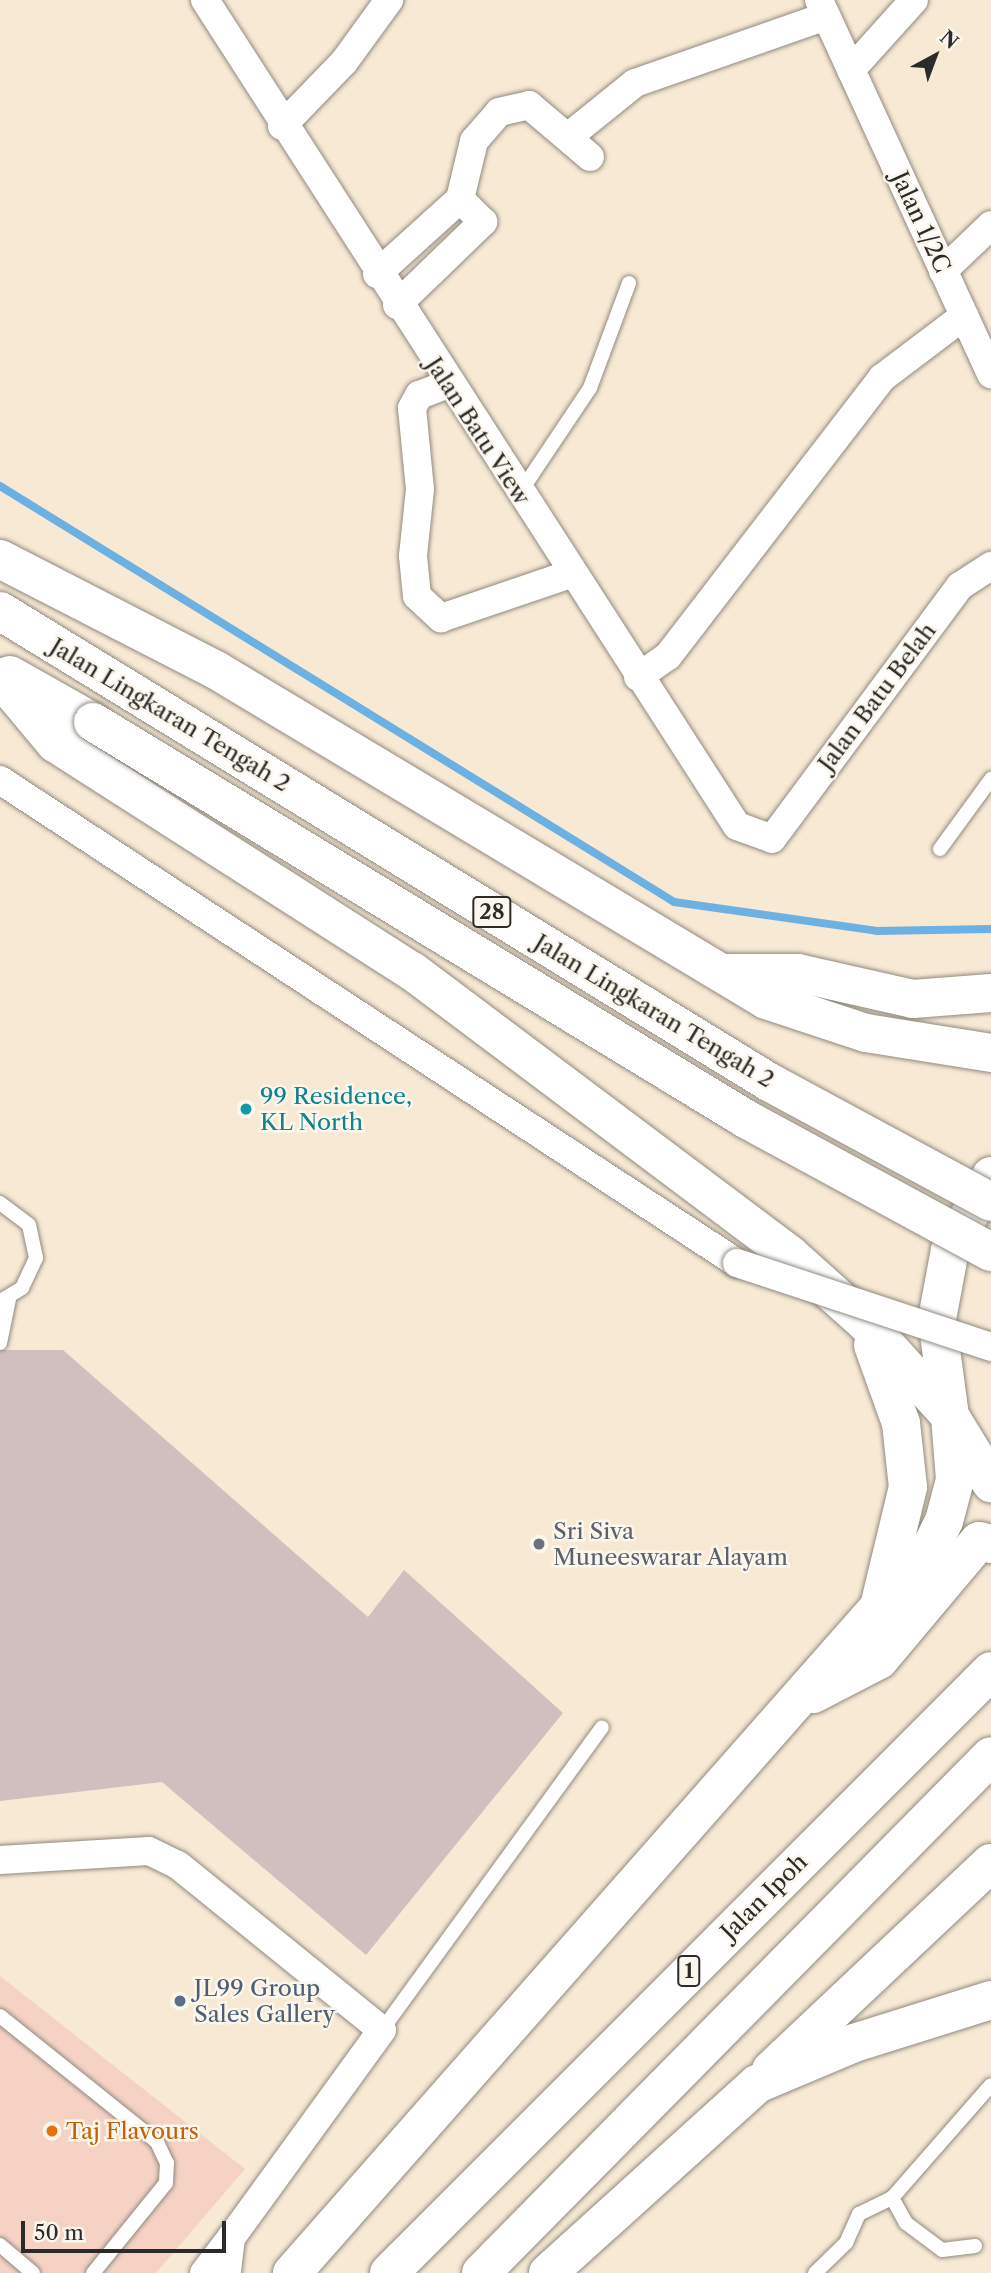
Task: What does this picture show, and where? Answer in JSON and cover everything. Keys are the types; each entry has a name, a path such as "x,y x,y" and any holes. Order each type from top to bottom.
{"highway":[{"path":"0,559 216,670 721,973 821,1021 991,1053"},
{"name":"Jalan Lingkaran Tengah 2","path":"0,611 769,1082 991,1202"},
{"name":"Jalan Lingkaran Tengah 2","path":"0,670 93,723 746,1119 991,1252"},
{"path":"0,677 55,743 412,971 790,1255 866,1323 950,1416 991,1483"},
{"path":"721,973 797,973 913,999 991,993"},
{"path":"292,2273 879,1606 918,1573 944,1521 955,1480 950,1416 937,1319 940,1284 960,1224 991,1176"},
{"path":"866,1323 893,1393 907,1454 903,1522 879,1606"},
{"path":"792,1705 879,1660 979,1541 991,1544"},
{"name":"Jalan Ipoh","path":"389,2273 991,1671"},
{"path":"481,2273 991,1756"},
{"path":"548,2273 757,2084 991,1863"},
{"path":"757,2084 854,2043 991,2000"}],"street":[{"name":"Jalan Batu View","path":"205,0 377,274 737,826 772,839"},
{"path":"282,125 344,62 388,0"},
{"path":"852,70 914,0"},
{"path":"568,137 635,83 823,8"},
{"name":"Jalan 1/2C","path":"823,8 991,374"},
{"path":"377,274 460,199 474,141 499,112 529,105 590,157"},
{"path":"397,305 483,222 460,199"},
{"path":"943,271 991,225"},
{"path":"638,677 668,656 881,378 964,316"},
{"path":"449,384 419,395 412,408 420,489 413,556 417,596 441,618 570,573"},
{"name":"Jalan Batu Belah","path":"772,839 960,586 991,566"},
{"path":"0,780 737,1263 991,1347"},
{"path":"0,1860 149,1851 178,1865 382,2030 204,2273"},
{"path":"227,2273 231,2238"}],"lane":[{"path":"519,494 590,388 629,283"},
{"path":"940,849 991,779"},
{"path":"0,1203 18,1212 35,1241 32,1274 4,1300 0,1343"},
{"path":"382,2030 602,1727"},
{"path":"0,2016 158,2142 167,2163 166,2183 93,2273"},
{"path":"815,2273 846,2243 859,2214 892,2198 991,2085"},
{"path":"892,2198 906,2223 942,2250 975,2246"},
{"path":"0,2245 33,2273"}],"shaded area":[{"path":"0,1350 63,1350 368,1617 404,1570 563,1713 366,1955 162,1782 0,1801"},
{"path":"0,1976 245,2169 156,2273 0,2273"}],"waterway":[{"path":"0,486 674,902 877,931 991,929"}],"place":[{"name":"99 Residence, KL North","path":"246,1109"},
{"name":"Sri Siva Muneeswarar Alayam","path":"539,1544"},
{"name":"JL99 Group Sales Gallery","path":"180,2001"},
{"name":"Taj Flavours","path":"52,2131"}]}
